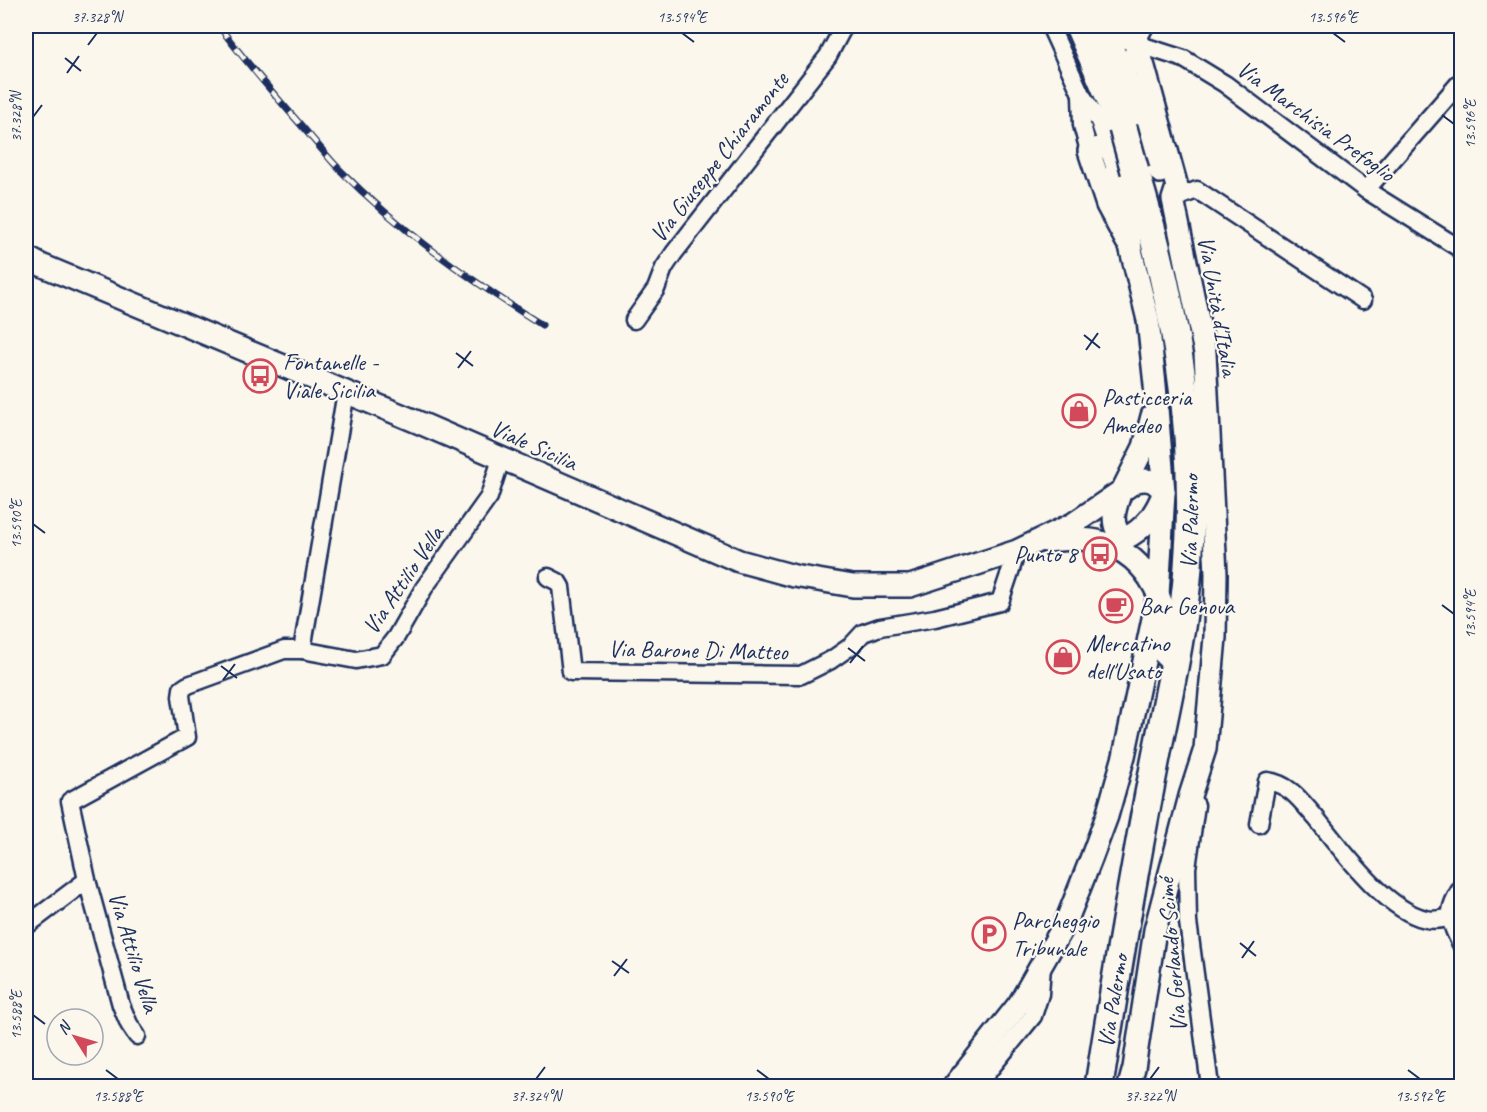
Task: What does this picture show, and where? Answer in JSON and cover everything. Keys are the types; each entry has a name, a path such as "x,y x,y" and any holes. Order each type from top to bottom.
{"main road":[{"name":"Via Palermo","path":"1079,26 1116,140 1135,167 1172,311 1187,414 1190,501 1188,567 1179,636 1120,950 1099,1086"},
{"path":"1088,1086 1095,1034 1120,950"}],"street":[{"name":"Via Giuseppe Chiaramonte","path":"634,320 656,289 664,268 828,56 844,26"},
{"path":"954,1086 1018,1004 1042,966 1065,922 1107,816 1124,756 1158,595 1164,492 1148,320 1131,250 1107,205 1135,167 1116,140 1082,125 1081,94 1050,26"},
{"path":"1102,26 1125,76"},
{"name":"Via Marchisia Prefoglio","path":"1114,26 1125,40 1136,31 1167,54 1184,59 1225,84 1366,190 1461,250"},
{"path":"1116,140 1125,76 1136,31"},
{"name":"Via Unità d'Italia","path":"1130,1086 1155,930 1190,796 1205,749 1215,637 1216,574 1205,353 1173,199 1177,187 1135,167 1148,81 1136,31"},
{"path":"1148,81 1154,67 1167,54"},
{"path":"1366,190 1461,80"},
{"path":"1173,199 1197,190 1363,300"},
{"name":"Viale Sicilia","path":"31,264 346,392 739,561 794,576 853,586 910,586 1026,546"},
{"path":"1146,811 1149,748 1168,638 1166,619 1149,575 1135,553 1117,533 1113,521 1116,505 1144,447 1150,429 1155,391"},
{"path":"302,650 346,392"},
{"name":"Via Attilio Vella","path":"137,1036 121,1005 87,880 70,801 187,737 181,696 182,689 188,685 284,650 302,650 356,660 382,655 396,637 424,588 489,496 501,459"},
{"path":"1026,546 1073,524 1136,481 1147,478 1155,481 1164,492"},
{"path":"1026,546 1078,540 1101,542 1123,538 1146,524 1158,508 1164,492"},
{"path":"1101,542 1121,551 1149,575"},
{"name":"Via Barone Di Matteo","path":"548,577 558,582 561,587 571,672 801,675 831,660 851,646 863,633 880,627 935,618 1000,602 1026,546"},
{"name":"Via Gerlando Scimé","path":"1205,749 1187,868 1187,890 1188,922 1210,1086"},
{"path":"1259,824 1266,781 1279,783 1298,797 1349,859 1389,900 1428,920 1449,918"},
{"name":"Via Attilio Vella","path":"26,926 87,880"},
{"path":"1461,887 1450,908 1449,918 1461,946"},
{"path":"976,1086 1033,1016 1040,994 1042,966"}],"railway":[{"path":"219,26 258,76 324,153 362,191 436,253 542,325"}],"place":[{"name":"Fontanelle - Viale Sicilia","path":"260,376"},
{"name":"Pasticceria Amedeo","path":"1079,411"},
{"name":"Punto 8","path":"1100,554"},
{"name":"Bar Genova","path":"1116,606"},
{"name":"Mercatino dell'Usato","path":"1063,657"},
{"name":"Parcheggio Tribunale","path":"989,934"}]}
